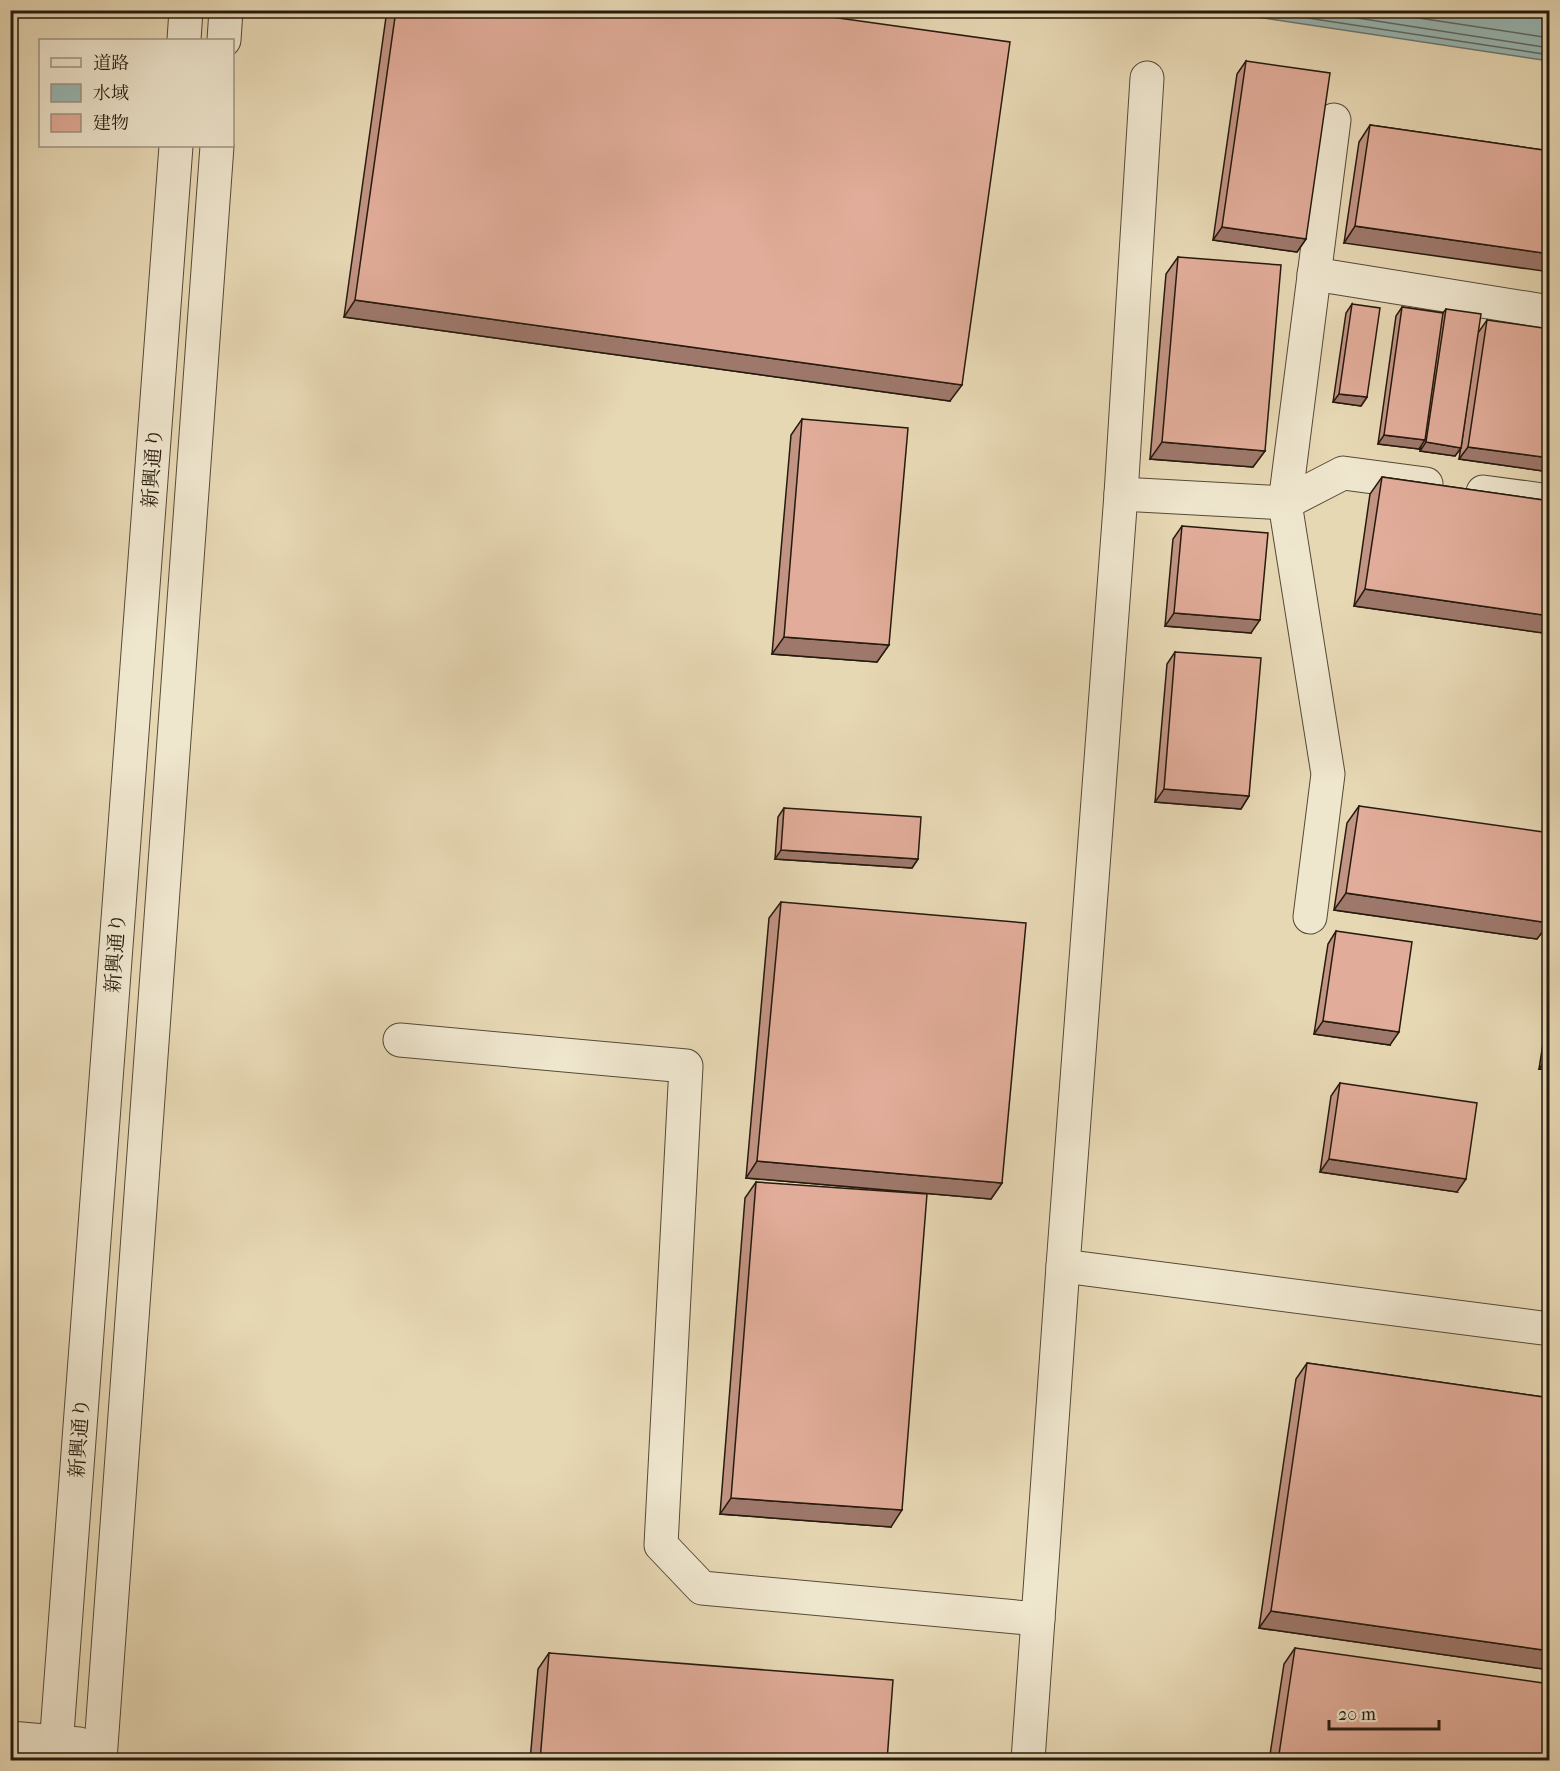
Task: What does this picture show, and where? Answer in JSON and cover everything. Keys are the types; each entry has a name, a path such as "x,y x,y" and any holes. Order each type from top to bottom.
{"street":[{"path":"184,39 186,10"},
{"path":"224,39 226,10"},
{"path":"1028,1761 1121,494 1147,78"},
{"path":"1310,917 1328,774 1285,503 1334,120"},
{"name":"新興通り","path":"56,1752 176,147"},
{"name":"新興通り","path":"101,1753 217,147"},
{"path":"1314,274 1550,312"},
{"path":"1121,494 1285,503 1343,473 1550,501"},
{"path":"400,1040 686,1066 661,1545 702,1588 1038,1619"},
{"path":"1063,1266 1550,1329"},
{"path":"10,1738 56,1752 101,1753"}],"water":[{"path":"1217,11 1549,11 1549,61"}],"building":[{"path":"396,10 781,10 1010,42 962,385 355,300"},
{"path":"1246,61 1330,73 1306,239 1222,227"},
{"path":"1370,125 1550,151 1550,254 1355,226"},
{"path":"1178,257 1281,265 1265,451 1162,442"},
{"path":"1352,304 1380,308 1367,397 1339,394"},
{"path":"1402,307 1443,313 1425,440 1384,435"},
{"path":"1446,309 1481,314 1461,448 1426,442"},
{"path":"1487,320 1550,329 1550,458 1468,447"},
{"path":"802,419 908,428 889,645 784,637"},
{"path":"1382,477 1550,501 1550,616 1365,589"},
{"path":"1182,526 1268,533 1260,620 1174,613"},
{"path":"1175,652 1261,658 1249,796 1164,789"},
{"path":"1359,806 1550,833 1549,923 1346,893"},
{"path":"784,808 921,817 918,859 781,850"},
{"path":"781,902 1026,923 1002,1183 757,1161"},
{"path":"1336,931 1412,942 1399,1032 1323,1021"},
{"path":"1340,1083 1477,1103 1466,1179 1329,1159"},
{"path":"756,1182 927,1194 902,1510 731,1498"},
{"path":"1307,1363 1550,1398 1550,1651 1271,1611"},
{"path":"1295,1648 1550,1684 1550,1761 1278,1761"},
{"path":"549,1653 893,1680 887,1761 540,1761"}]}
